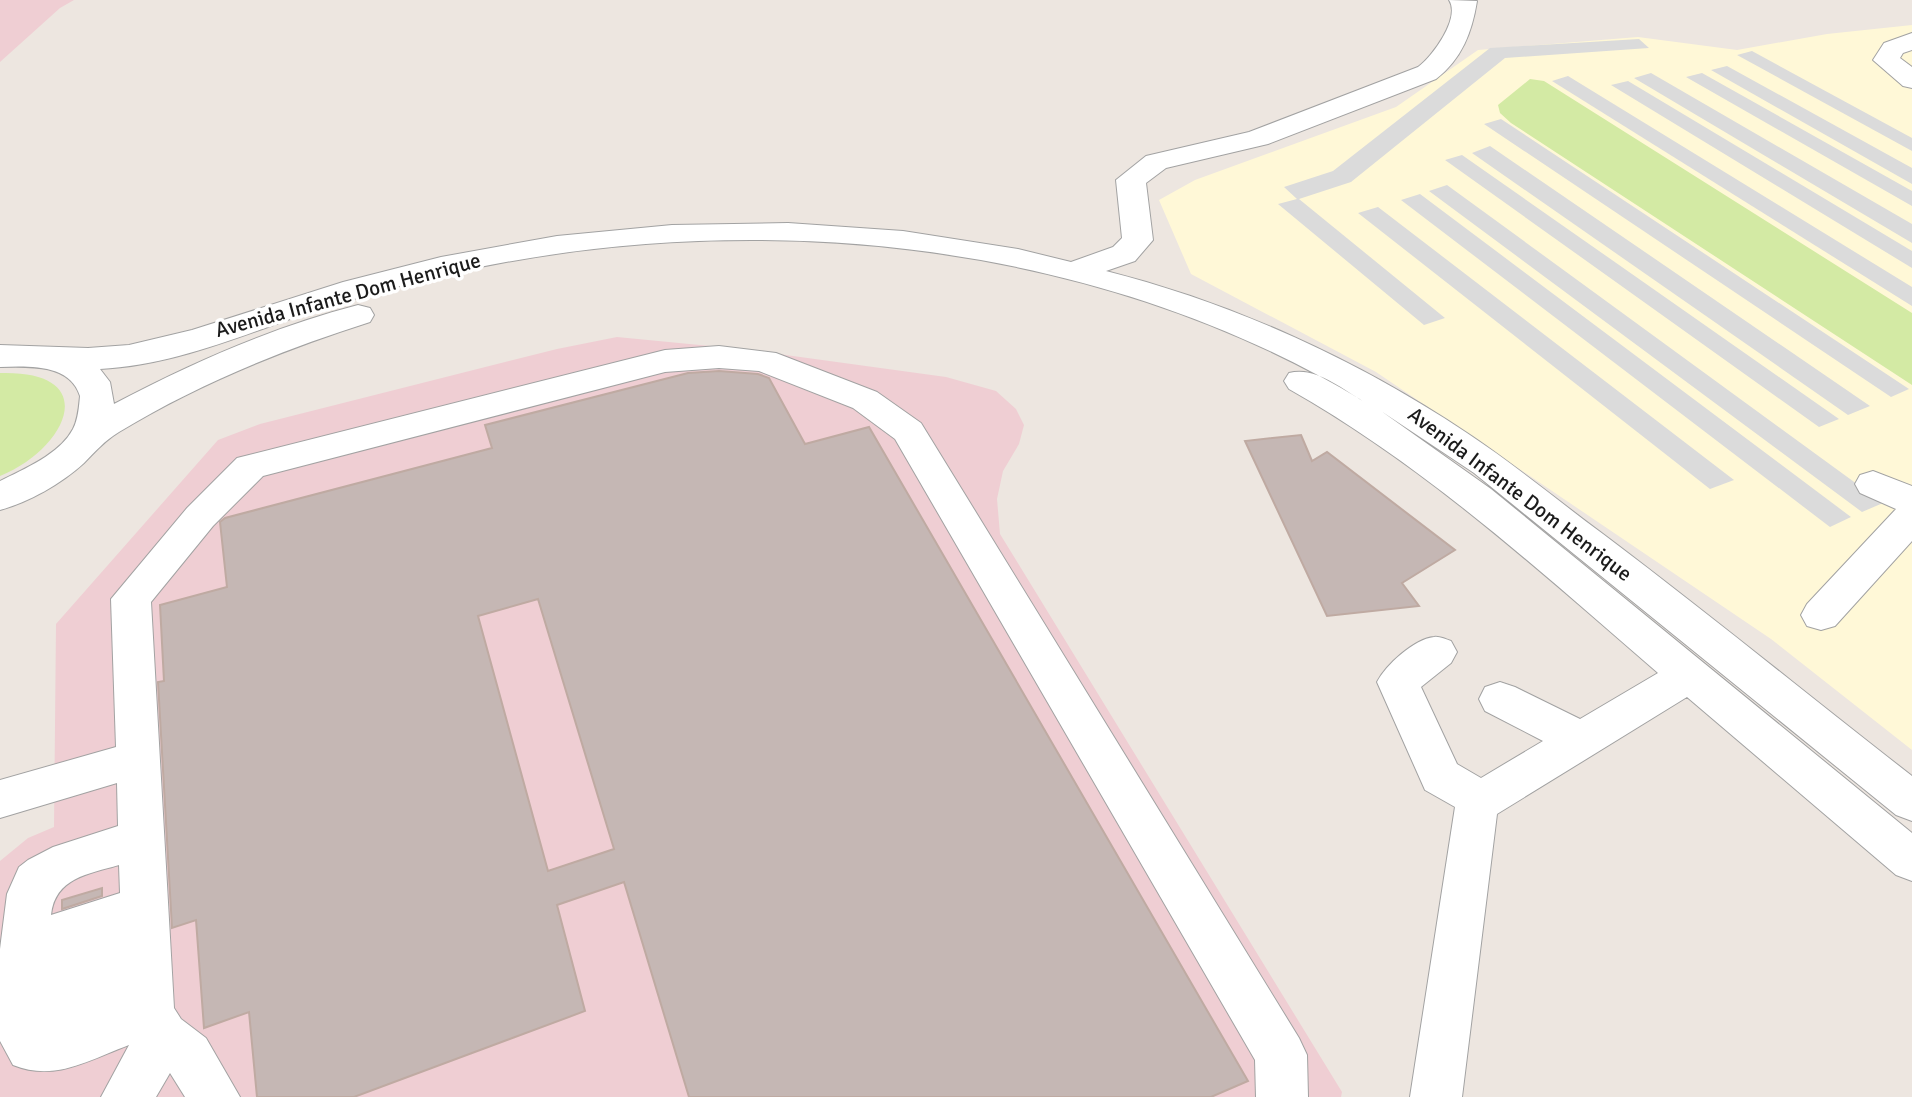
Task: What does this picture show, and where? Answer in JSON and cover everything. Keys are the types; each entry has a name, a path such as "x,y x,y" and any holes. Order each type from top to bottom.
{"street":[{"path":"1077,271 1124,254 1138,240 1131,180 1156,162 1258,138 1427,73 1442,64 1462,21 1463,0"},
{"path":"1912,41 1893,48 1886,60 1912,80"},
{"name":"Avenida Infante Dom Henrique","path":"47,358 129,356 333,295 481,257 636,236 740,232 869,236 959,246 1077,271 1210,314 1291,347 1376,391 1446,434 1597,549 1912,802"},
{"name":"Avenida Infante Dom Henrique","path":"0,528 27,492 89,434 200,372 313,329 403,302 551,269 621,258 748,250 873,255 995,272 1118,303 1180,326 1241,351 1362,415 1478,498 1912,861"},
{"name":"Avenida Infante Dom Henrique","path":"0,356 33,354 73,364 94,381 99,402 89,434"},
{"path":"127,1097 148,942 131,599 201,517 250,467 665,361 719,357 764,360 865,400 908,431 1281,1055 1284,1084 1282,1097"},
{"name":"Avenida Infante Dom Henrique","path":"0,497 48,472"},
{"path":"1872,484 1912,501"},
{"path":"1821,615 1849,589 1912,516"},
{"path":"1436,652 1398,682 1440,777 1482,800"},
{"path":"1436,1097 1475,811 1482,800 1690,674"},
{"path":"1500,699 1579,739"},
{"path":"0,799 139,758"},
{"path":"148,942 50,1049 32,1048 24,1038 27,902 37,881 58,867 148,942 188,1055 214,1097"},
{"path":"25,966 148,942"}],"shaded area":[{"path":"0,0 74,0 60,8 0,62"},
{"path":"1912,25 1912,750 1771,639 1376,372 1191,274 1159,200 1195,180 1396,107 1478,50 1638,37 1737,50 1827,34"},
{"path":"1639,39 1649,48 1505,58 1351,182 1299,199 1445,318 1424,325 1278,204 1297,199 1284,187 1333,171 1490,48"},
{"path":"1752,51 1912,138 1912,151 1737,55"},
{"path":"1727,66 1912,168 1912,184 1711,70"},
{"path":"1651,73 1912,224 1912,243 1634,78"},
{"path":"1702,73 1912,191 1912,206 1686,77"},
{"path":"1568,76 1912,287 1912,306 1552,81"},
{"path":"1628,81 1912,251 1912,268 1611,85"},
{"path":"1501,119 1909,389 1891,397 1484,124"},
{"path":"1490,146 1870,406 1848,415 1472,153"},
{"path":"1462,155 1839,419 1819,427 1445,160"},
{"path":"1447,185 1883,503 1862,512 1429,191"},
{"path":"1420,194 1851,517 1830,527 1401,200"},
{"path":"1378,207 1734,480 1710,489 1358,213"},
{"path":"617,337 741,349 946,377 996,391 1016,409 1024,425 1019,444 1003,471 997,499 1000,534 1342,1092 1341,1097 0,1097 0,861 28,838 54,827 56,624 218,440 260,424 557,349"}],"green space":[{"path":"1530,79 1544,81 1912,313 1912,385 1511,123 1500,113 1498,105"},
{"path":"0,373 33,375 53,384 63,397 64,413 57,431 43,448 24,464 0,476"}],"building":[{"path":"719,371 758,374 769,378 805,444 869,427 1248,1081 1211,1097 689,1097 624,882 557,905 585,1011 354,1097 257,1097 249,1012 204,1028 196,920 172,928 158,682 164,681 160,605 227,587 220,522 225,518 492,448 485,425 688,373","holes":["538,599 614,849 548,871 478,616"]},
{"path":"1301,435 1312,461 1327,452 1455,550 1402,583 1419,606 1327,616 1245,441"},
{"path":"102,888 102,896 62,909 62,900"}]}
